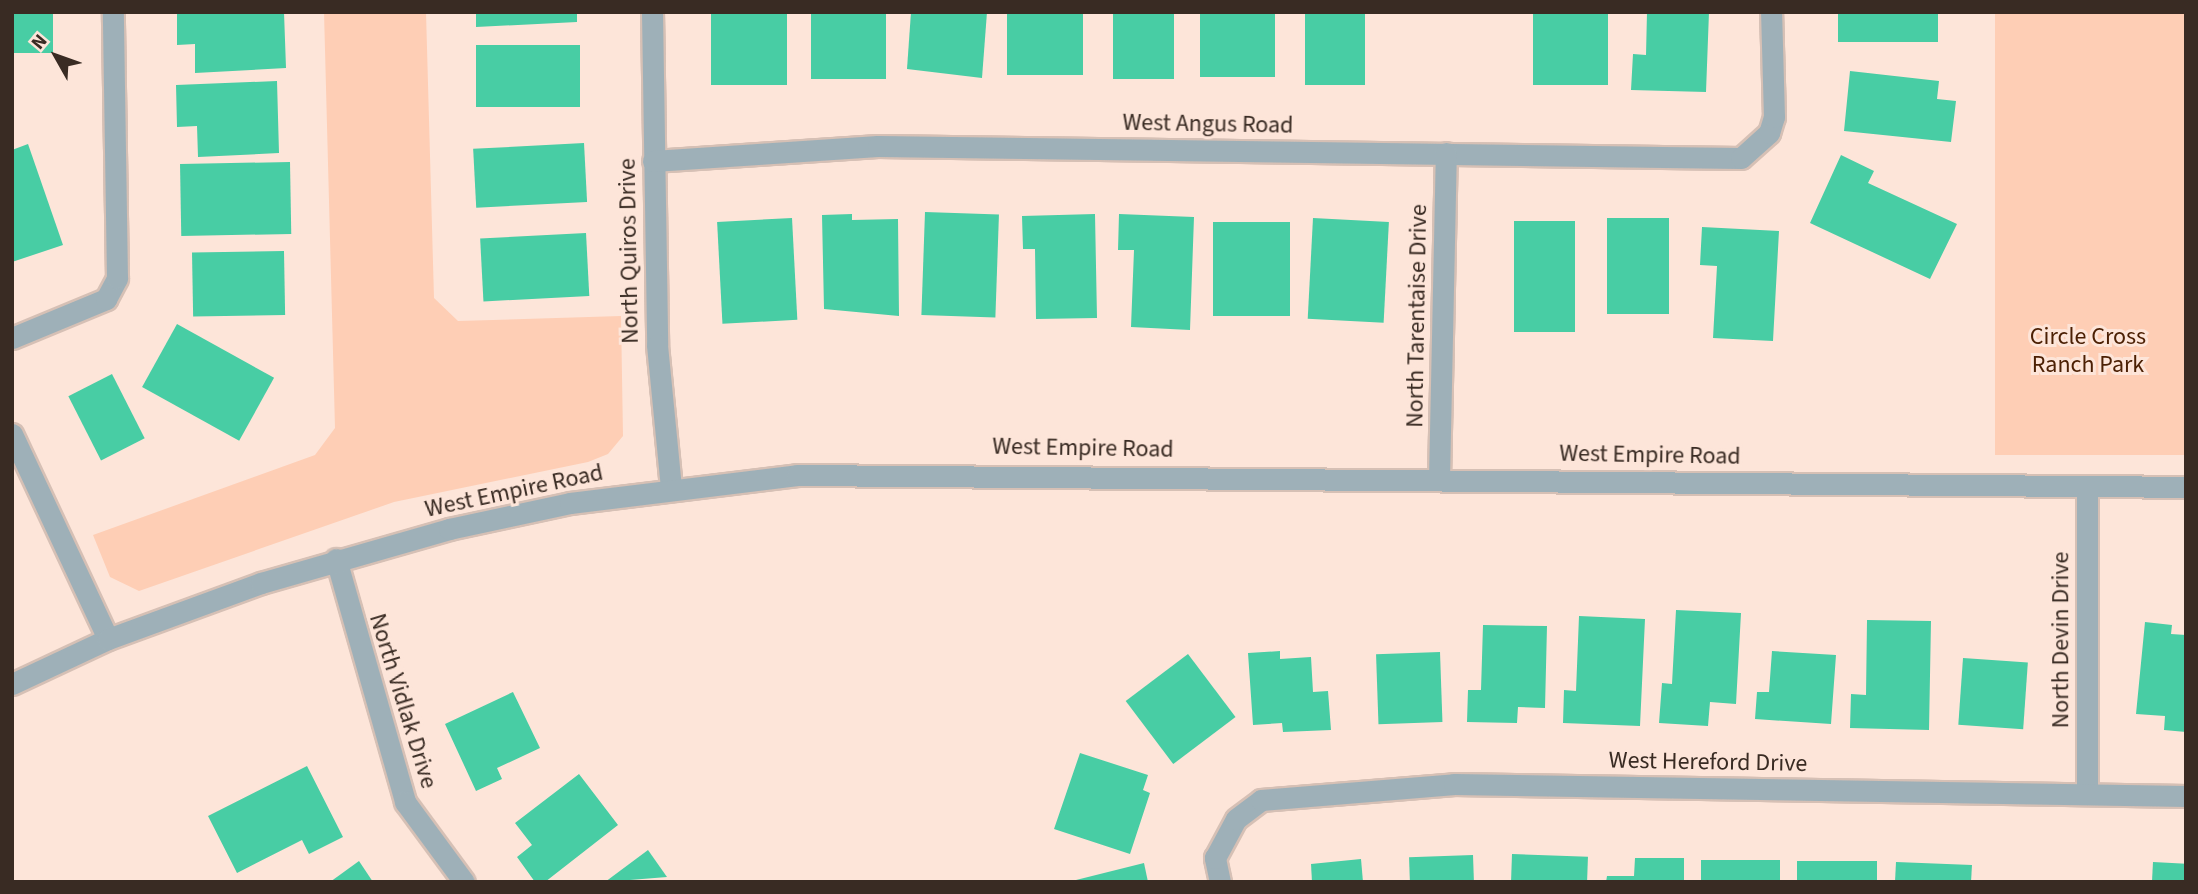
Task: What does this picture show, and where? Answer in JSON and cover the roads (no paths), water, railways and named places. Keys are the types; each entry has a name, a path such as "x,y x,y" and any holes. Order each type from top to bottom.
{"street":[{"path":"12,338 106,299 117,278 113,12"},
{"name":"North Quiros Drive","path":"652,12 657,345 671,488"},
{"name":"West Angus Road","path":"653,161 878,146 1446,153 1720,160 1741,158 1759,145 1774,117 1772,12"},
{"name":"North Tarentaise Drive","path":"1439,480 1446,153"},
{"path":"12,434 108,639"},
{"name":"West Empire Road","path":"12,684 108,639 336,559 449,529 671,488 914,472 2186,487"},
{"name":"North Devin Drive","path":"2087,486 2087,794"},
{"name":"North Vidlak Drive","path":"336,559 405,803 464,882"},
{"name":"West Hereford Drive","path":"1220,882 1215,859 1236,819 1262,800 1454,783 2186,796"}],"park label":[{"name":"Circle Cross Ranch Park","path":"2088,351"}]}
